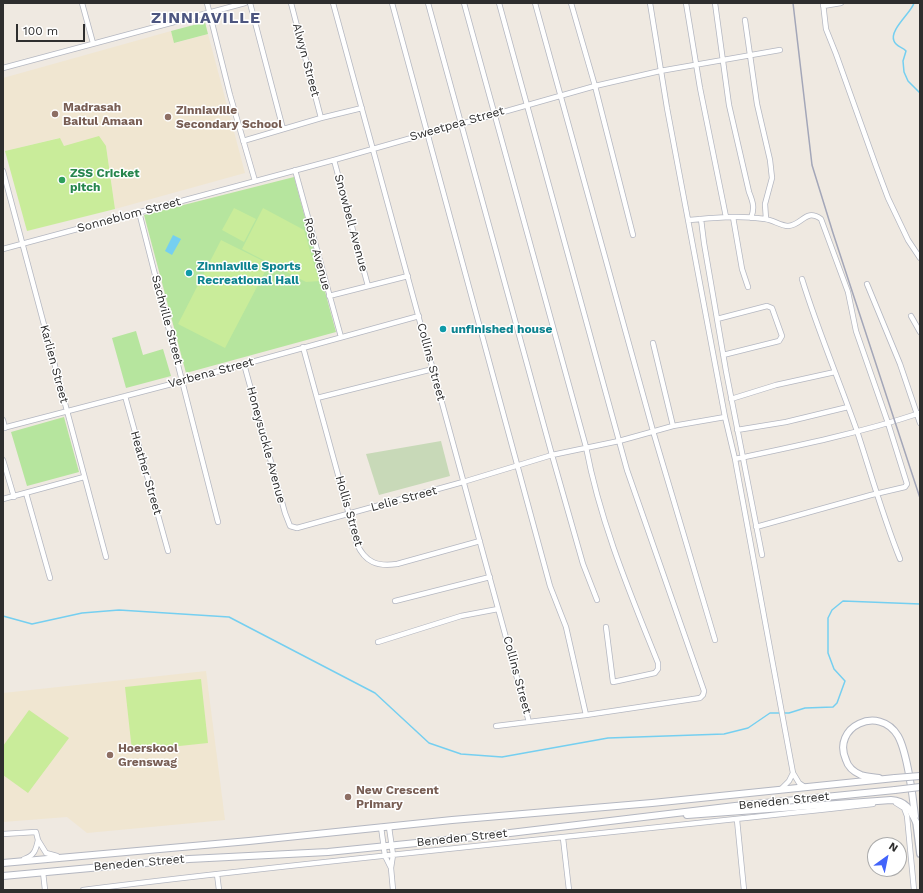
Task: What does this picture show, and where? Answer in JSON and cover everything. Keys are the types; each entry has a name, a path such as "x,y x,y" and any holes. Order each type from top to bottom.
{"main road":[{"path":"916,822 905,761 902,745 898,736 888,725 877,720 868,720 855,725 846,736 843,752 847,763 861,775 892,779 920,776"},
{"name":"Beneden Street","path":"3,863 226,843 452,820 645,804 892,779"},
{"name":"Beneden Street","path":"3,876 189,859 328,852 391,846 651,816 920,788"},
{"path":"651,816 712,814 891,800 900,801 907,805 916,822"}],"street":[{"path":"82,3 93,44"},
{"path":"207,3 255,181"},
{"path":"3,68 245,3"},
{"path":"250,3 283,129"},
{"name":"Alwyn Street","path":"291,3 321,118"},
{"name":"Collins Street","path":"333,3 374,148 529,722"},
{"path":"392,3 550,586 566,627 586,715"},
{"path":"428,3 552,456 583,564 597,600"},
{"path":"464,3 586,447 590,469 618,560 658,663 658,669 655,673 613,682 606,627"},
{"path":"496,726 586,715 700,698 704,691 618,441 499,3"},
{"path":"535,3 653,431 715,640"},
{"path":"572,3 633,235"},
{"path":"650,3 660,71 725,417 735,459 793,773 799,783 805,788"},
{"path":"686,3 696,64 726,217"},
{"path":"715,3 729,105 749,192 754,204 754,211 751,218"},
{"path":"841,3 823,4 826,29 888,198 905,233 920,258"},
{"path":"745,20 757,104 772,178 765,204 766,219"},
{"name":"Sweetpea Street","path":"255,181 595,86 660,71 780,50"},
{"path":"243,141 321,118 362,108"},
{"name":"Snowbell Avenue","path":"334,160 368,286"},
{"name":"Rose Avenue","path":"295,170 341,337"},
{"name":"Karlien Street","path":"3,171 66,412 106,557"},
{"name":"Sonneblom Street","path":"3,249 255,181"},
{"name":"Sachville Street","path":"139,212 218,522"},
{"path":"688,220 726,217 751,218 766,219 786,226 793,225 809,215 816,216 821,219 848,292 856,331 888,423 906,484 905,487 756,527"},
{"path":"733,217 742,269 748,287"},
{"path":"701,219 723,355 762,555"},
{"path":"329,296 408,276"},
{"path":"802,279 818,328 848,407 891,537 900,559"},
{"path":"867,284 900,364 920,423"},
{"path":"717,319 767,306 772,308 782,336 779,341 723,355"},
{"name":"Verbena Street","path":"4,428 183,381 419,316"},
{"path":"911,316 920,332"},
{"path":"653,343 673,426"},
{"name":"Hollis Street","path":"303,347 357,544 363,556 378,564 396,564 480,542"},
{"name":"Honeysuckle Avenue","path":"244,364 284,514 290,526"},
{"path":"317,398 433,369"},
{"path":"731,399 776,385 835,372"},
{"name":"Heather Street","path":"125,396 168,551"},
{"path":"737,430 786,422 848,407"},
{"path":"735,459 797,446 918,414"},
{"name":"Lelie Street","path":"290,526 302,528 586,447 618,441 673,426 725,417"},
{"path":"3,420 4,428"},
{"path":"3,460 14,496"},
{"path":"3,500 84,477"},
{"path":"26,493 50,578"},
{"path":"395,601 490,577"},
{"path":"378,642 461,616 498,609"},
{"path":"780,790 789,781 793,773"},
{"name":"Beneden Street","path":"83,890 393,855 894,803 904,808 907,816 914,890"},
{"path":"737,820 744,890"},
{"path":"916,822 920,854"},
{"path":"381,827 385,856 391,868"},
{"path":"389,827 393,855 391,868 393,890"},
{"path":"3,834 36,832 38,840 46,853 65,857"},
{"path":"563,838 569,890"},
{"path":"17,862 33,855 38,840"},
{"path":"43,872 45,890"},
{"path":"217,874 219,890"}],"shaded area":[{"name":"Zinniaville Secondary School","path":"171,31 175,43 208,34 245,173 115,209 106,146 64,146 59,138 5,151 3,143 3,78"},
{"name":"Hoerskool Grenswag","path":"206,671 225,820 87,833 67,817 3,822 3,693"}],"green space":[{"path":"205,22 208,34 174,43 171,31"},
{"name":"ZSS Cricket pitch","path":"99,136 106,146 115,209 27,231 5,151 60,138 64,146"},
{"path":"294,177 336,332 186,373 144,215"},
{"path":"234,208 256,219 244,242 222,230"},
{"path":"263,208 304,230 319,281 306,282 242,249"},
{"path":"221,240 269,264 225,348 178,324"},
{"path":"136,331 143,355 163,349 171,376 126,388 112,338"},
{"path":"64,417 79,472 27,486 11,432"},
{"path":"441,441 450,476 379,495 366,454"},
{"path":"201,679 208,743 132,751 125,687"},
{"path":"29,710 69,738 28,793 3,775 3,746"}],"water":[{"path":"173,235 181,239 172,255 165,251"}],"waterway":[{"path":"914,3 897,27 893,37 896,45 906,51 903,61 904,72 908,81 920,93"},
{"path":"3,616 32,624 82,613 119,610 229,617 375,693 429,743 461,754 502,757 608,738 724,734 748,728 770,713 789,713 805,708 833,707 837,703 845,681 834,669 828,653 828,618 832,610 843,601 920,604"}],"railway":[{"path":"793,3 812,165 920,498"}],"place":[{"name":"Madrasah Baitul Amaan","path":"55,114"},
{"name":"Zinniaville Secondary School","path":"168,117"},
{"name":"ZSS Cricket pitch","path":"62,180"},
{"name":"Zinniaville Sports Recreational Hall","path":"189,273"},
{"name":"unfinished house","path":"443,329"},
{"name":"Hoerskool Grenswag","path":"110,755"},
{"name":"New Crescent Primary","path":"348,797"}],"district":[{"name":"ZINNIAVILLE","path":"206,18"}]}
